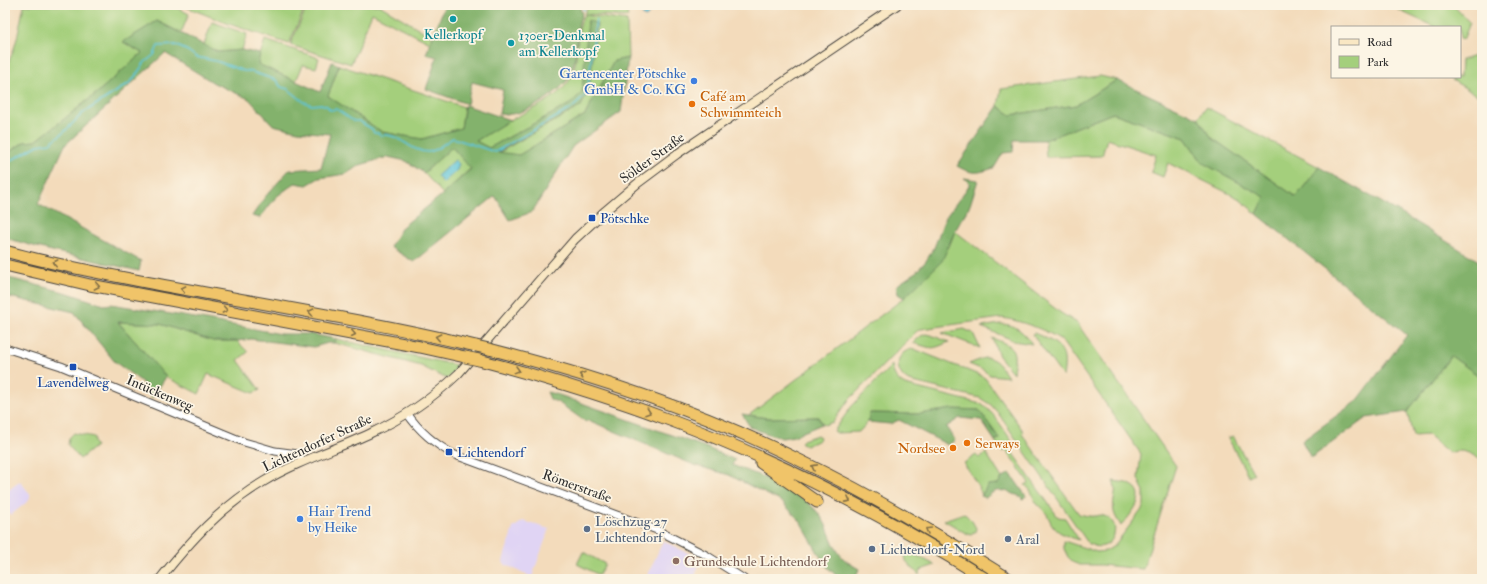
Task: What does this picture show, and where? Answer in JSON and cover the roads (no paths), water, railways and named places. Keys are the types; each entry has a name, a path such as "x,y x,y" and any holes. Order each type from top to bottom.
{"highway":[{"path":"5,251 92,271 422,334 545,363 619,387 729,429 799,459 938,535 1009,579"},
{"path":"5,264 90,285 310,326 465,357 539,376 668,419 783,467 877,515 953,558 986,579"},
{"path":"729,429 756,433 782,443"},
{"path":"750,453 817,502"}],"main road":[{"name":"Sölder Straße","path":"458,374 575,239 638,183 677,154 897,5"},
{"name":"Lichtendorfer Straße","path":"160,579 193,538 223,510 262,482 303,461 371,433 407,413 437,392 458,374"}],"street":[{"name":"Intückenweg","path":"5,348 61,366 244,442 275,451 298,454 303,461"},
{"name":"Römerstraße","path":"407,413 427,436 438,445 456,455 657,530 706,554 744,579"}],"water":[{"path":"641,5 658,5 646,17 643,16"},
{"path":"455,160 459,164 457,170 443,183 437,176"}],"waterway":[{"path":"582,5 584,10"},
{"path":"5,164 38,145 50,143 64,132 83,113 131,82 145,62 154,55 158,46 175,45 188,51 196,57 216,61 276,80 281,87 288,89 304,102 312,105 321,104 327,106 330,110 336,109 354,121 359,121 372,129 374,133 393,136 416,149 428,152 432,151 453,138 495,152 572,108 584,97 588,87 596,19"}],"place":[{"name":"Kellerkopf","path":"453,19"},
{"name":"130er-Denkmal am Kellerkopf","path":"511,43"},
{"name":"Gartencenter Pötschke GmbH & Co. KG","path":"694,81"},
{"name":"Café am Schwimmteich","path":"692,104"},
{"name":"Pötschke","path":"592,218"},
{"name":"Lavendelweg","path":"73,367"},
{"name":"Serways","path":"967,443"},
{"name":"Nordsee","path":"953,448"},
{"name":"Lichtendorf","path":"449,452"},
{"name":"Hair Trend by Heike","path":"300,519"},
{"name":"Löschzug 27 Lichtendorf","path":"587,529"},
{"name":"Aral","path":"1008,539"},
{"name":"Lichtendorf-Nord","path":"872,549"},
{"name":"Grundschule Lichtendorf","path":"676,561"}]}
